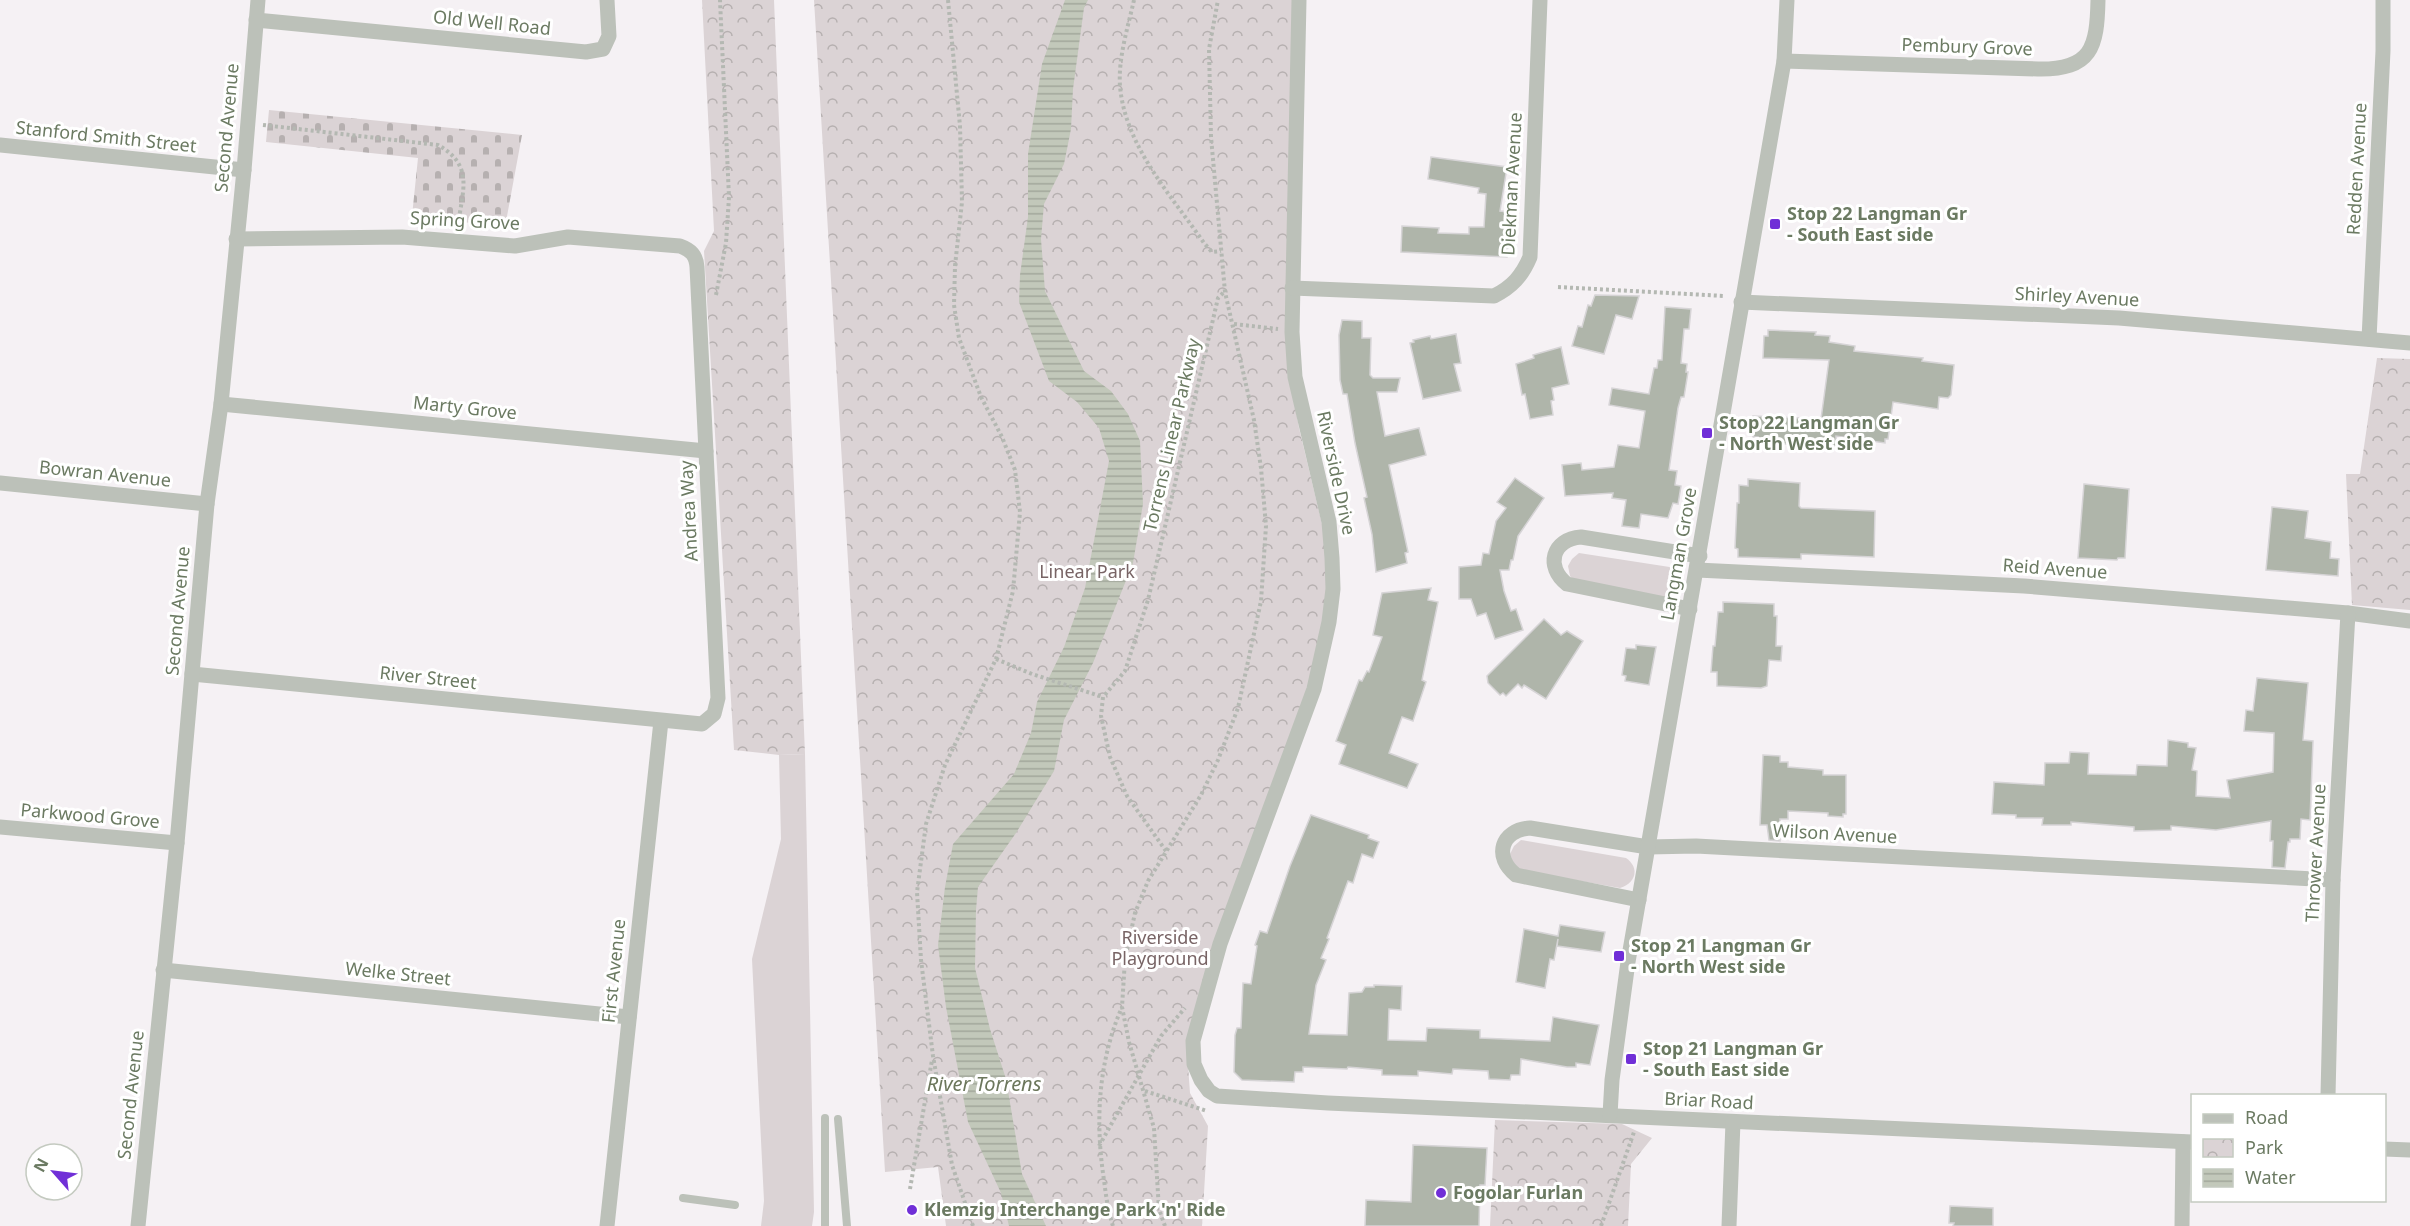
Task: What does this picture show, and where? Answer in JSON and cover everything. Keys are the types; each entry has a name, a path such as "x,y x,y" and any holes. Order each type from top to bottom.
{"street":[{"name":"Second Avenue","path":"138,1226 177,843 207,504 221,404 244,170 258,0"},
{"name":"Old Well Road","path":"256,20 586,52 603,49 609,36 607,0"},
{"name":"Riverside Drive","path":"1224,1098 1209,1091 1194,1064 1193,1041 1220,944 1314,689 1329,622 1333,589 1329,522 1295,377 1292,332 1299,0"},
{"name":"Diekman Avenue","path":"1292,288 1494,296 1515,283 1530,257 1540,0"},
{"name":"Langman Grove","path":"1610,1115 1615,1056 1638,900 1784,61 1787,0"},
{"name":"Pembury Grove","path":"1784,61 2038,69 2067,67 2081,60 2092,46 2096,36 2098,0"},
{"name":"Redden Avenue","path":"2369,339 2383,0"},
{"name":"Stanford Smith Street","path":"0,145 244,170"},
{"name":"Spring Grove","path":"236,239 402,237 515,246 568,237 680,246 690,250"},
{"name":"Andrea Way","path":"661,721 702,724 714,714 718,698 696,260 690,250"},
{"name":"Shirley Avenue","path":"1741,302 2119,318 2410,343"},
{"name":"Marty Grove","path":"221,404 706,451"},
{"name":"Bowran Avenue","path":"0,483 207,504"},
{"name":"Reid Avenue","path":"1690,609 1567,584 1559,578 1555,569 1554,557 1562,543 1581,537 1698,563 2024,586 2348,613 2410,621"},
{"name":"Thrower Avenue","path":"2328,1094 2333,880 2348,613"},
{"name":"River Street","path":"192,674 661,721"},
{"name":"First Avenue","path":"607,1226 661,721"},
{"name":"Parkwood Grove","path":"0,827 177,843"},
{"name":"Wilson Avenue","path":"1638,900 1516,875 1508,869 1503,860 1503,848 1510,834 1520,829 1530,828 1648,847 1696,846 2333,880"},
{"name":"Welke Street","path":"163,970 629,1017"},
{"name":"Briar Road","path":"1224,1098 2188,1142"},
{"path":"1729,1226 1733,1122"},
{"path":"2182,1226 2188,1142"},
{"path":"2386,1149 2410,1150"}],"lane":[{"path":"824,1226 825,1119"},
{"path":"838,1119 847,1226"},
{"path":"683,1198 735,1205"}],"path":[{"path":"699,313 716,297 726,243 729,197 720,0"},
{"path":"948,0 960,126 962,202 955,266 954,305 959,338 981,397 1002,437 1015,470 1020,512 1013,591 996,659 945,765 926,824 917,892 921,960 933,1056 952,1165 973,1226"},
{"path":"1134,0 1124,40 1120,85 1128,123 1147,163 1204,243 1212,252 1221,251"},
{"name":"Torrens Linear Parkway","path":"1103,697 1125,670 1148,600 1218,298 1225,292 1211,137 1209,49 1218,0"},
{"path":"263,125 438,145 450,152 458,160 464,174 456,241"},
{"path":"1558,287 1725,296"},
{"path":"1165,1226 1159,1210 1154,1128 1140,1071 1129,1042 1122,1007 1125,958 1135,913 1148,881 1200,795 1218,760 1238,708 1261,601 1266,526 1261,468 1254,420 1225,292"},
{"path":"1234,324 1292,332"},
{"path":"996,659 1032,674 1103,697 1101,716 1110,757 1127,796 1167,852"},
{"path":"1099,1147 1161,1036 1187,1006 1202,1002"},
{"path":"1113,1226 1109,1215 1099,1147 1099,1110 1103,1071 1112,1031 1122,1007"},
{"path":"910,1189 933,1056"},
{"path":"1144,1090 1212,1112"},
{"path":"1601,1226 1640,1117"}],"green space":[{"path":"702,0 774,0 805,754 779,755 734,750 704,251 714,231"},
{"name":"Linear Park","path":"814,0 1294,0 1289,370 1299,428 1327,545 1328,592 1314,673 1187,1051 1190,1093 1208,1126 1202,1226 946,1226 938,1167 885,1172"},
{"path":"269,110 522,135 505,227 412,216 418,158 266,142"},
{"path":"2377,358 2410,359 2410,610 2352,605 2346,474 2360,474"},
{"path":"1579,553 1676,568 1683,577 1684,585 1679,593 1669,599 1576,583 1570,576 1568,566"},
{"path":"805,754 814,1212 812,1226 761,1226 764,1201 752,959 781,839 779,755"},
{"path":"1521,840 1626,858 1633,866 1633,879 1620,888 1518,870 1512,863 1510,854"},
{"path":"1495,1120 1622,1124 1652,1138 1631,1164 1628,1226 1490,1226"}],"water":[{"name":"River Torrens","path":"1065,0 1088,0 1084,8 1073,89 1071,129 1064,164 1044,204 1041,239 1045,291 1084,371 1111,391 1128,414 1140,441 1143,504 1133,563 1093,663 1064,720 1054,771 1016,833 978,887 975,968 990,1029 1006,1079 1022,1174 1046,1226 1009,1226 1001,1193 968,1122 946,1007 938,945 953,844 1014,774 1031,733 1037,702 1064,647 1085,588 1109,461 1099,428 1077,402 1049,381 1019,302 1020,275 1028,217 1028,154 1042,64"}],"building":[{"path":"1431,157 1507,167 1500,211 1510,212 1507,257 1401,252 1402,226 1439,228 1438,233 1469,234 1469,227 1484,227 1486,194 1478,193 1479,188 1428,179"},
{"path":"1595,295 1639,296 1632,319 1616,315 1604,354 1572,346 1578,326 1582,327 1588,305 1591,306"},
{"path":"1665,307 1691,309 1689,329 1684,329 1681,363 1687,364 1686,372 1688,372 1684,397 1681,397 1678,408 1669,470 1677,471 1675,485 1681,486 1678,504 1673,503 1668,518 1641,514 1639,528 1622,526 1626,500 1612,498 1613,493 1565,496 1562,465 1581,463 1582,470 1614,467 1618,445 1639,448 1645,411 1609,405 1612,388 1649,394 1654,368 1657,368 1658,360 1662,360"},
{"path":"1342,320 1362,321 1362,338 1371,338 1370,375 1373,378 1400,378 1397,392 1377,392 1385,436 1419,428 1426,455 1389,465 1408,552 1405,553 1407,563 1376,572 1372,534 1364,498 1367,497 1347,394 1343,394 1340,380 1339,335"},
{"path":"1768,330 1816,332 1815,335 1830,336 1829,342 1855,346 1854,351 1923,358 1922,361 1954,365 1951,395 1948,398 1939,397 1938,409 1893,402 1888,439 1885,439 1885,443 1836,436 1836,446 1758,443 1758,437 1753,437 1753,416 1821,419 1829,360 1763,358 1764,336 1768,336"},
{"path":"1456,334 1461,363 1454,364 1461,391 1423,399 1410,343 1414,342 1413,340 1430,336 1431,339"},
{"path":"1561,347 1569,384 1552,388 1553,415 1530,419 1525,394 1522,395 1516,364 1534,358 1533,355"},
{"path":"1515,478 1544,498 1518,536 1509,570 1500,570 1511,611 1516,609 1523,630 1495,639 1486,613 1477,616 1471,599 1459,599 1459,567 1481,565 1483,553 1489,554 1496,521 1506,508 1497,502"},
{"path":"1748,479 1800,483 1799,506 1801,508 1875,511 1874,557 1801,554 1801,559 1738,557 1738,549 1735,548 1739,485 1748,486"},
{"path":"2084,484 2129,489 2125,558 2117,560 2078,558"},
{"path":"2272,507 2308,511 2305,538 2331,542 2330,558 2339,559 2338,576 2266,570"},
{"path":"1431,588 1428,600 1438,602 1422,680 1426,682 1413,721 1402,717 1389,753 1418,764 1407,788 1339,764 1346,745 1336,741 1359,680 1362,681 1367,671 1369,672 1382,637 1373,635 1382,593"},
{"path":"1723,602 1774,604 1774,616 1777,616 1776,646 1782,646 1781,661 1769,660 1767,686 1761,688 1717,686 1717,672 1711,672 1718,612 1723,612"},
{"path":"1544,619 1561,635 1567,631 1583,641 1546,699 1524,685 1522,688 1518,684 1506,696 1503,693 1500,695 1488,683 1487,676"},
{"path":"1636,645 1656,647 1649,685 1625,681 1626,676 1622,675 1626,648 1636,649"},
{"path":"2257,678 2308,683 2303,740 2313,741 2310,820 2301,819 2300,839 2290,839 2288,842 2285,868 2272,867 2271,821 2216,830 2171,826 2171,830 2134,831 2134,827 2071,822 2071,825 2042,825 2043,818 2016,818 2016,815 1992,814 1994,782 2044,785 2045,763 2069,763 2070,752 2089,753 2088,774 2136,775 2137,765 2167,766 2168,740 2188,743 2188,747 2196,748 2192,770 2197,771 2196,796 2230,798 2227,780 2273,772 2274,733 2244,731 2246,710 2253,711"},
{"path":"1763,755 1780,756 1780,762 1788,762 1788,767 1823,770 1823,775 1846,775 1846,814 1843,814 1843,817 1828,816 1828,813 1788,811 1788,819 1780,819 1780,841 1769,840 1767,825 1760,825"},
{"path":"1311,815 1369,835 1368,838 1379,842 1373,858 1362,854 1353,883 1348,881 1327,938 1329,939 1321,958 1326,960 1316,985 1309,1034 1347,1035 1349,993 1362,992 1365,987 1374,987 1374,985 1402,986 1401,1010 1389,1009 1388,1040 1426,1041 1427,1028 1480,1030 1480,1038 1550,1041 1553,1017 1599,1025 1590,1065 1576,1063 1576,1067 1567,1067 1521,1059 1520,1075 1511,1075 1510,1080 1489,1079 1488,1071 1453,1069 1452,1074 1418,1071 1418,1076 1382,1075 1382,1070 1348,1067 1347,1069 1303,1067 1303,1072 1295,1072 1294,1082 1242,1080 1234,1072 1235,1035 1237,1028 1241,1028 1243,983 1251,984 1257,946 1255,945 1260,931 1267,933 1290,866"},
{"path":"1560,925 1605,932 1601,952 1557,946 1558,939 1554,960 1550,959 1545,988 1516,982 1524,929 1558,936"},
{"name":"Fogolar Furlan","path":"1413,1145 1487,1148 1485,1185 1480,1185 1479,1226 1365,1226 1366,1200 1411,1202"},
{"path":"1950,1206 1993,1208 1993,1226 1953,1226 1954,1223 1949,1223"}],"place":[{"name":"Stop 22 Langman Gr - South East side","path":"1775,224"},
{"name":"Stop 22 Langman Gr - North West side","path":"1707,433"},
{"name":"Stop 21 Langman Gr - North West side","path":"1619,956"},
{"name":"Stop 21 Langman Gr - South East side","path":"1631,1059"},
{"name":"Fogolar Furlan","path":"1441,1193"},
{"name":"Klemzig Interchange Park 'n' Ride","path":"912,1210"}],"park label":[{"name":"Riverside Playground","path":"1160,948"}]}
